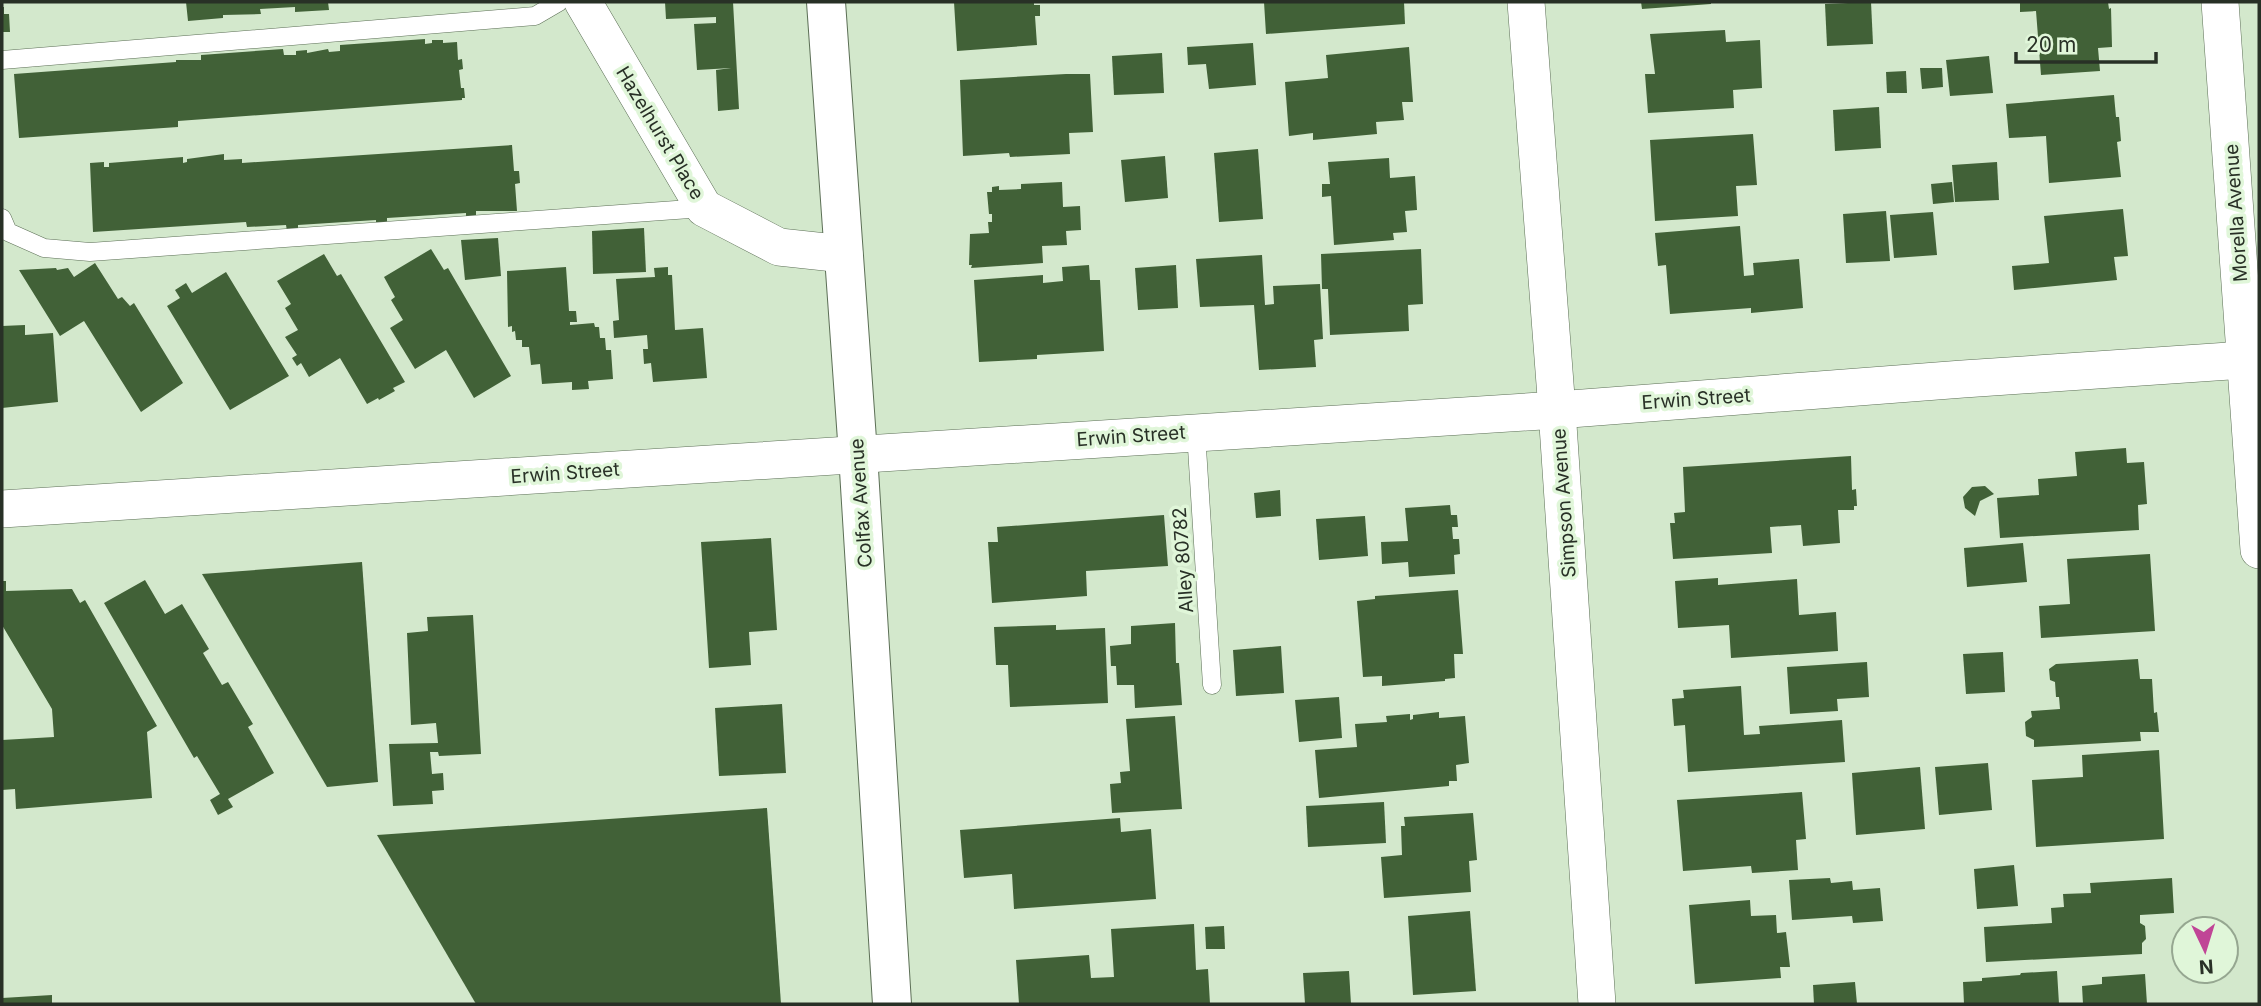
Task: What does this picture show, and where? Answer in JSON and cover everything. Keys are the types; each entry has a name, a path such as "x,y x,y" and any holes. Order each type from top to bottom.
{"main road":[{"name":"Colfax Avenue","path":"826,2 858,454 892,1004"}],"street":[{"name":"Hazelhurst Place","path":"583,2 704,208 779,247 844,254"},
{"name":"Simpson Avenue","path":"1526,2 1558,410 1597,1004"},
{"name":"Morella Avenue","path":"2220,2 2253,359 2259,550"},
{"name":"Erwin Street","path":"2,509 1558,410 2253,359"}],"lane":[{"path":"2,60 535,16 559,2"},
{"path":"2,218 8,232 44,248 90,252 704,208"},
{"name":"Alley 80782","path":"1196,432 1212,685"}],"building":[{"path":"186,2 328,2 329,10 295,12 295,7 260,9 261,14 223,15 223,18 188,21"},
{"path":"665,2 733,2 739,109 718,111 716,70 731,68 697,70 694,24 716,23 716,17 666,19"},
{"path":"954,2 1034,2 1034,5 1040,5 1040,16 1035,16 1037,45 957,51"},
{"path":"1264,2 1404,2 1405,24 1266,34"},
{"path":"1641,2 1711,2 1711,4 1642,9"},
{"path":"1871,2 1873,44 1827,46 1825,4"},
{"path":"2020,2 2108,2 2109,9 2111,8 2112,47 2098,48 2100,71 2041,75 2036,11 2020,12"},
{"path":"2,7 4,14 9,14 10,32 2,32"},
{"path":"1725,30 1726,42 1760,40 1762,88 1733,90 1734,108 1648,113 1645,74 1655,74 1650,34"},
{"path":"425,39 425,44 432,43 432,40 443,40 443,43 457,42 458,60 462,59 463,69 459,70 465,98 462,100 178,121 178,127 19,138 14,74 201,60 201,55 283,49 284,55 296,55 296,51 307,50 307,53 328,49 329,52 340,51 340,45"},
{"path":"1253,43 1256,85 1209,89 1206,64 1188,65 1187,47"},
{"path":"1409,47 1413,102 1402,102 1404,120 1376,122 1377,134 1313,140 1313,133 1289,136 1285,82 1328,78 1326,55"},
{"path":"1162,53 1164,93 1114,95 1112,56"},
{"path":"1989,56 1993,93 1950,96 1946,60"},
{"path":"1920,68 1942,68 1943,87 1922,89"},
{"path":"1906,71 1907,93 1887,93 1886,72"},
{"path":"1090,74 1093,132 1069,133 1070,154 1010,157 1009,153 963,156 960,80"},
{"path":"2114,95 2116,117 2119,117 2121,141 2117,142 2121,177 2049,183 2046,136 2009,138 2006,104"},
{"path":"1879,107 1881,148 1835,151 1833,110"},
{"path":"1753,134 1757,185 1736,186 1738,216 1655,221 1650,140"},
{"path":"512,145 514,171 519,171 520,183 515,184 517,211 476,211 476,218 466,218 466,213 387,218 387,223 376,224 376,220 298,225 298,230 287,231 286,225 247,227 246,222 93,232 90,163 104,162 104,167 109,167 109,163 183,157 183,163 187,162 187,159 224,154 224,160 242,159 242,163"},
{"path":"1258,149 1263,219 1219,222 1214,153"},
{"path":"1165,156 1168,198 1125,202 1121,160"},
{"path":"1389,158 1390,178 1415,176 1417,210 1405,211 1407,232 1393,233 1394,240 1334,245 1331,196 1322,197 1322,184 1330,184 1328,162"},
{"path":"1997,162 1999,200 1955,202 1952,165"},
{"path":"1062,182 1063,207 1080,206 1081,230 1066,231 1067,245 1042,246 1043,263 971,268 970,234 989,233 988,222 992,222 992,214 989,214 987,192 992,192 992,187 999,186 999,190 1021,189 1021,184"},
{"path":"1952,182 1954,202 1933,204 1931,184"},
{"path":"2123,209 2128,256 2114,257 2117,280 2014,290 2012,266 2049,263 2044,216"},
{"path":"1886,211 1890,261 1846,263 1843,214"},
{"path":"1933,212 1937,255 1894,258 1890,215"},
{"path":"1740,226 1744,276 1754,275 1753,263 1799,259 1803,308 1751,313 1751,308 1670,314 1666,265 1658,266 1655,233"},
{"path":"644,228 646,272 593,274 592,231"},
{"path":"498,238 501,276 465,280 461,240"},
{"path":"431,249 444,270 448,268 511,376 474,398 446,350 415,369 390,328 403,320 391,300 395,297 384,277"},
{"path":"1421,249 1423,304 1408,305 1409,331 1330,335 1328,289 1322,289 1321,254"},
{"path":"324,254 337,276 341,274 405,382 393,388 395,391 367,404 340,358 309,377 301,363 297,366 292,358 297,355 285,337 298,330 285,308 291,304 277,281"},
{"path":"1262,255 1265,305 1274,304 1273,286 1320,284 1323,339 1314,340 1316,367 1259,370 1254,305 1200,307 1196,259"},
{"path":"95,263 118,299 122,297 130,306 134,303 183,383 141,412 84,321 60,336 19,270 68,268 74,277"},
{"path":"1089,265 1090,280 1100,280 1104,351 979,362 974,280 1043,275 1043,283 1063,281 1062,267"},
{"path":"1176,265 1178,308 1138,310 1135,268"},
{"path":"566,267 569,311 576,311 577,322 570,322 570,325 594,323 595,327 599,327 600,338 605,338 606,350 611,350 613,379 588,381 589,389 572,390 572,382 542,384 540,364 531,365 529,347 522,347 522,340 516,340 512,326 508,327 507,271"},
{"path":"668,267 668,275 672,275 675,330 703,328 707,378 653,382 651,363 644,364 643,349 648,349 647,335 614,338 613,321 619,320 616,279 655,277 654,268"},
{"path":"226,272 289,376 230,410 167,306 180,298 175,290 186,283 192,293"},
{"path":"25,325 25,335 53,333 58,402 2,408 2,326"},
{"path":"2126,448 2127,463 2144,462 2147,504 2138,505 2139,530 2000,538 1997,498 2039,495 2038,479 2077,476 2075,452"},
{"path":"1851,456 1852,490 1856,489 1857,506 1854,506 1854,510 1838,510 1840,543 1803,546 1801,525 1770,527 1772,553 1673,559 1670,523 1675,523 1674,513 1685,512 1683,467"},
{"path":"1985,486 1994,494 1980,501 1975,516 1965,508 1963,497 1972,487"},
{"path":"1280,490 1281,516 1256,518 1254,493"},
{"path":"1450,505 1451,515 1457,515 1458,527 1452,527 1453,539 1459,539 1460,554 1454,555 1455,574 1409,577 1408,562 1382,564 1381,542 1408,541 1405,508"},
{"path":"1164,515 1168,566 1086,571 1087,596 992,603 988,542 998,542 997,527"},
{"path":"1365,516 1368,556 1319,560 1316,519"},
{"path":"771,538 777,630 749,632 751,665 709,668 701,542"},
{"path":"2023,543 2027,582 1967,587 1964,548"},
{"path":"2150,554 2155,631 2041,638 2039,606 2070,604 2067,559"},
{"path":"362,562 378,782 327,787 202,574"},
{"path":"1718,578 1718,585 1797,579 1799,615 1836,612 1838,651 1731,658 1729,625 1678,628 1675,581"},
{"path":"145,580 165,614 182,604 209,649 203,653 222,685 228,682 253,724 248,727 274,773 228,799 233,807 218,815 210,800 220,794 197,756 194,758 104,603"},
{"path":"2,581 6,581 6,591 72,589 80,603 85,600 157,726 147,732 152,798 16,809 15,789 2,790 2,740 54,737 52,709 2,625"},
{"path":"1458,590 1463,654 1454,654 1455,678 1382,686 1382,676 1363,677 1357,601 1375,599 1375,596"},
{"path":"473,615 481,754 439,756 438,752 430,752 432,774 443,773 444,790 432,791 433,804 393,806 389,744 438,743 436,723 411,725 407,633 428,631 427,617"},
{"path":"1175,623 1176,663 1179,663 1182,705 1135,708 1134,685 1117,685 1116,666 1111,666 1110,646 1131,644 1131,626"},
{"path":"1056,625 1056,630 1105,628 1108,703 1010,707 1008,665 996,665 994,627"},
{"path":"1281,646 1284,693 1236,696 1233,650"},
{"path":"2003,652 2005,692 1966,694 1963,654"},
{"path":"2138,659 2140,679 2152,679 2154,713 2157,712 2159,732 2140,732 2141,741 2034,747 2034,740 2026,736 2025,722 2032,717 2031,711 2060,709 2055,682 2050,680 2049,669 2056,664"},
{"path":"1867,662 1869,697 1837,699 1838,711 1790,714 1787,667"},
{"path":"1741,686 1744,735 1760,734 1759,726 1842,720 1845,762 1688,772 1685,725 1674,726 1672,699 1684,698 1683,690"},
{"path":"1339,697 1342,738 1299,742 1295,700"},
{"path":"782,704 786,773 719,776 715,708"},
{"path":"1439,712 1439,718 1465,716 1469,763 1456,765 1457,781 1449,781 1449,786 1319,798 1315,750 1357,747 1355,724 1387,722 1386,716 1410,714 1410,720 1413,715"},
{"path":"1175,716 1182,809 1112,813 1110,784 1121,783 1120,772 1130,771 1126,719"},
{"path":"2159,750 2164,839 2036,847 2032,780 2083,777 2082,755"},
{"path":"1988,763 1992,810 1939,815 1935,767"},
{"path":"1920,767 1925,829 1856,835 1852,773"},
{"path":"1802,792 1806,839 1796,840 1798,870 1752,873 1751,866 1683,871 1677,800"},
{"path":"1384,802 1386,843 1308,847 1306,806"},
{"path":"767,808 781,1004 476,1004 377,835"},
{"path":"1473,813 1477,860 1469,861 1471,892 1384,898 1381,857 1402,855 1401,826 1405,826 1404,817"},
{"path":"1120,818 1121,832 1151,829 1156,899 1014,909 1012,874 964,878 960,830"},
{"path":"2014,865 2018,906 1977,909 1974,869"},
{"path":"1830,878 1831,883 1852,881 1853,890 1880,888 1883,921 1853,923 1852,916 1792,920 1789,880"},
{"path":"2172,878 2174,913 2140,915 2140,923 2145,926 2146,939 2142,943 2142,954 1986,962 1984,927 2052,923 2051,908 2064,907 2063,894 2091,893 2090,883"},
{"path":"1750,900 1751,916 1776,915 1777,933 1786,932 1790,967 1780,967 1781,978 1695,984 1689,905"},
{"path":"1470,911 1476,991 1413,995 1408,916"},
{"path":"1194,924 1196,970 1208,969 1210,1004 1019,1004 1016,960 1089,955 1091,978 1114,977 1111,929"},
{"path":"1224,926 1225,949 1206,949 1205,927"},
{"path":"1349,971 1351,1004 1305,1004 1303,973"},
{"path":"2057,971 2059,1004 1964,1004 1963,982 2021,973"},
{"path":"2145,974 2147,1004 2083,1004 2082,986 2102,984 2102,977"},
{"path":"1855,982 1857,1004 1814,1004 1813,985"},
{"path":"52,995 52,1004 2,1004 2,998"}]}
